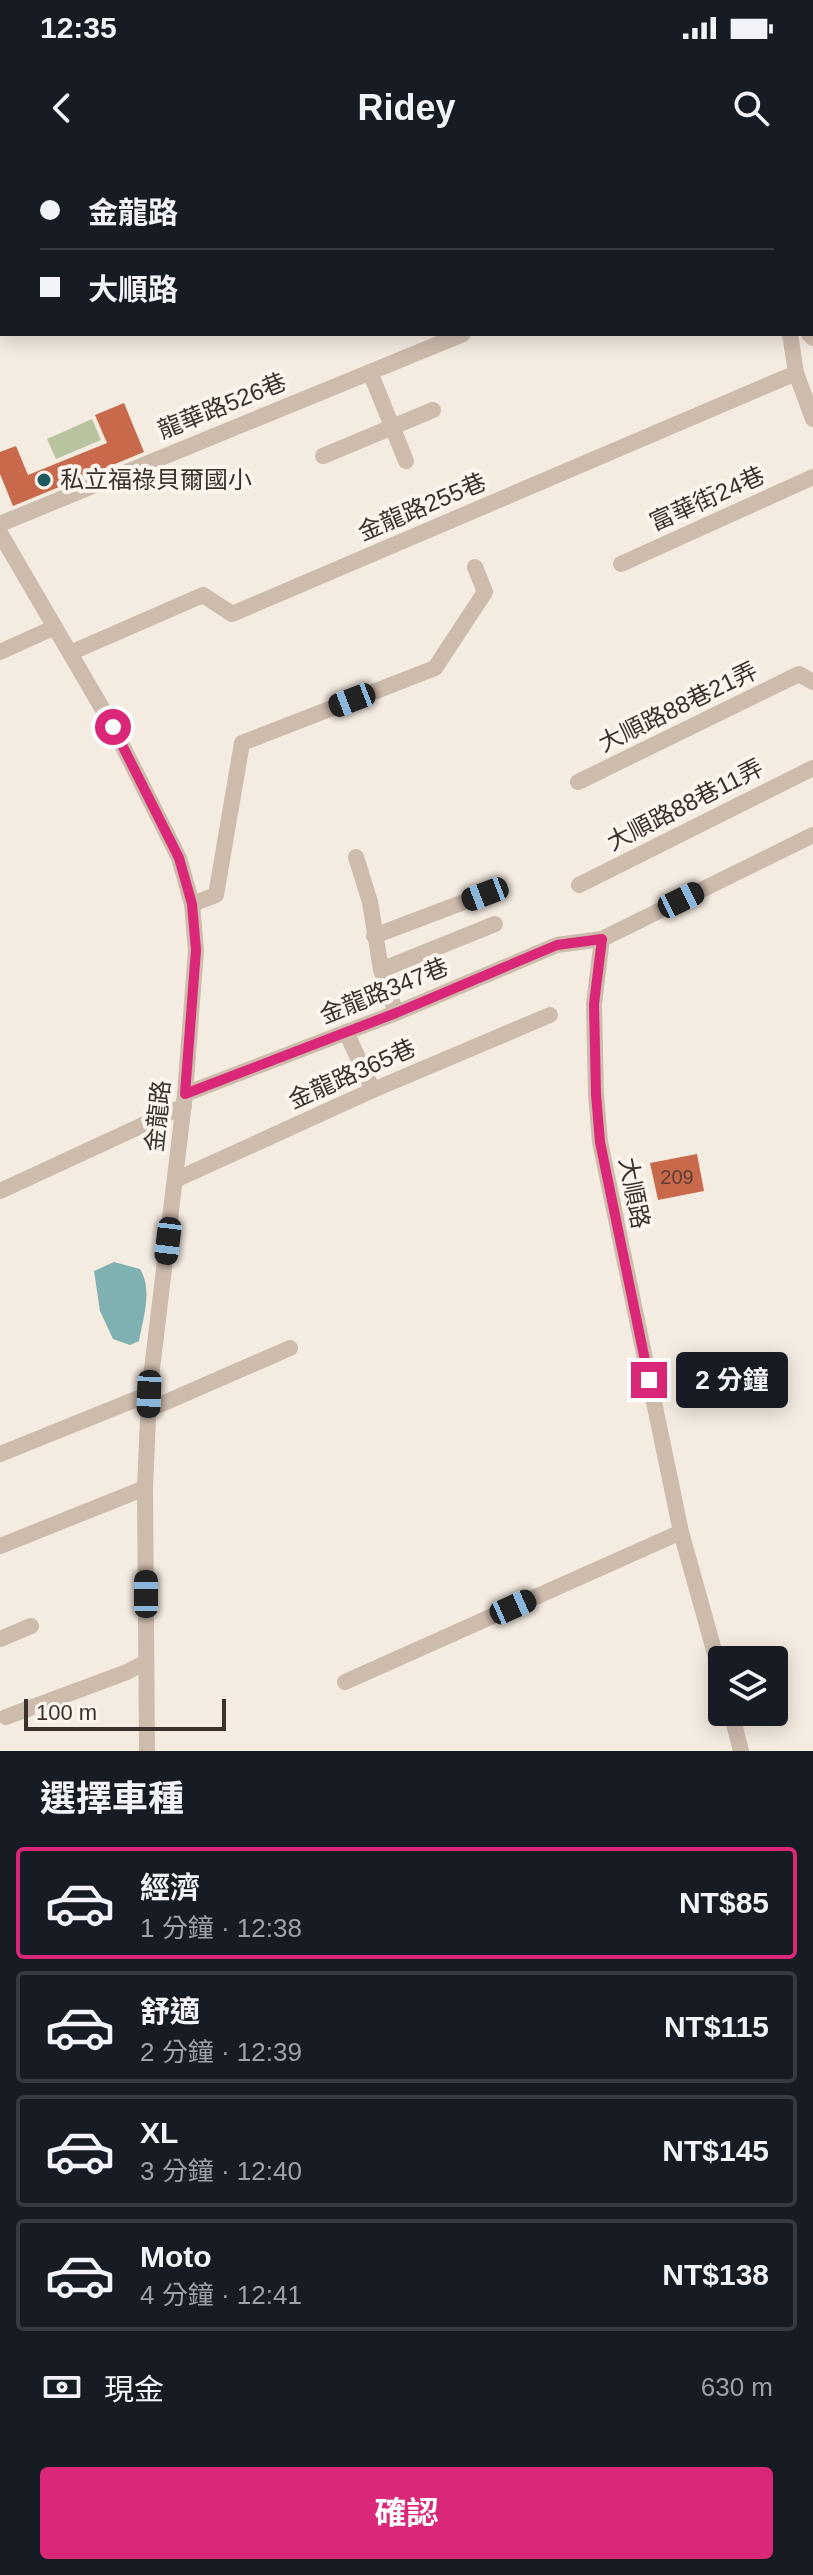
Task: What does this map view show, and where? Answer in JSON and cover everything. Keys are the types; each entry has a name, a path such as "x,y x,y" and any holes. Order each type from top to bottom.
{"street":[{"name":"龍華路526巷","path":"0,524 458,336"},
{"path":"790,336 796,373 813,419"},
{"path":"370,372 406,461"},
{"name":"金龍路255巷","path":"70,653 203,595 232,614 796,373"},
{"path":"323,456 433,410"},
{"name":"富華街24巷","path":"621,564 813,477"},
{"name":"金龍路","path":"0,533 113,727 179,858 192,904 196,950 185,1100 149,1402 145,1488 147,1751"},
{"path":"192,904 216,895 242,743 435,668 485,592 475,567"},
{"path":"0,652 55,627"},
{"name":"大順路88巷21弄","path":"578,782 806,678"},
{"name":"大順路88巷11弄","path":"579,885 813,768"},
{"path":"602,939 813,835"},
{"path":"356,857 370,902 381,970 396,1013"},
{"path":"374,936 485,894"},
{"path":"381,970 495,924"},
{"name":"金龍路347巷","path":"0,1191 185,1100 346,1032 557,945 602,939"},
{"name":"大順路","path":"602,939 594,1004 600,1142 681,1532 713,1646"},
{"name":"金龍路365巷","path":"175,1180 373,1090 550,1015"},
{"path":"346,1032 373,1090"},
{"path":"0,1454 290,1348"},
{"path":"0,1546 145,1488"},
{"path":"345,1682 681,1532"},
{"path":"0,1639 31,1626"},
{"path":"6,1717 146,1662"},
{"path":"735,1726 741,1751"}],"green space":[{"path":"92,419 101,440 56,459 47,439"}],"water":[{"path":"114,1262 140,1269 146,1286 139,1341 130,1345 113,1339 100,1311 94,1271"}],"building":[{"path":"124,403 144,452 13,506 0,474 0,452 16,446 28,475 107,443 95,415"},
{"path":"697,1154 704,1191 658,1200 650,1163"}],"place":[{"name":"私立福祿貝爾國小","path":"44,480"}],"route":[{"path":"113,727 179,858 192,904 196,950 185,1094 396,1013 557,945 602,939 594,1004 600,1142 649,1380"}]}
